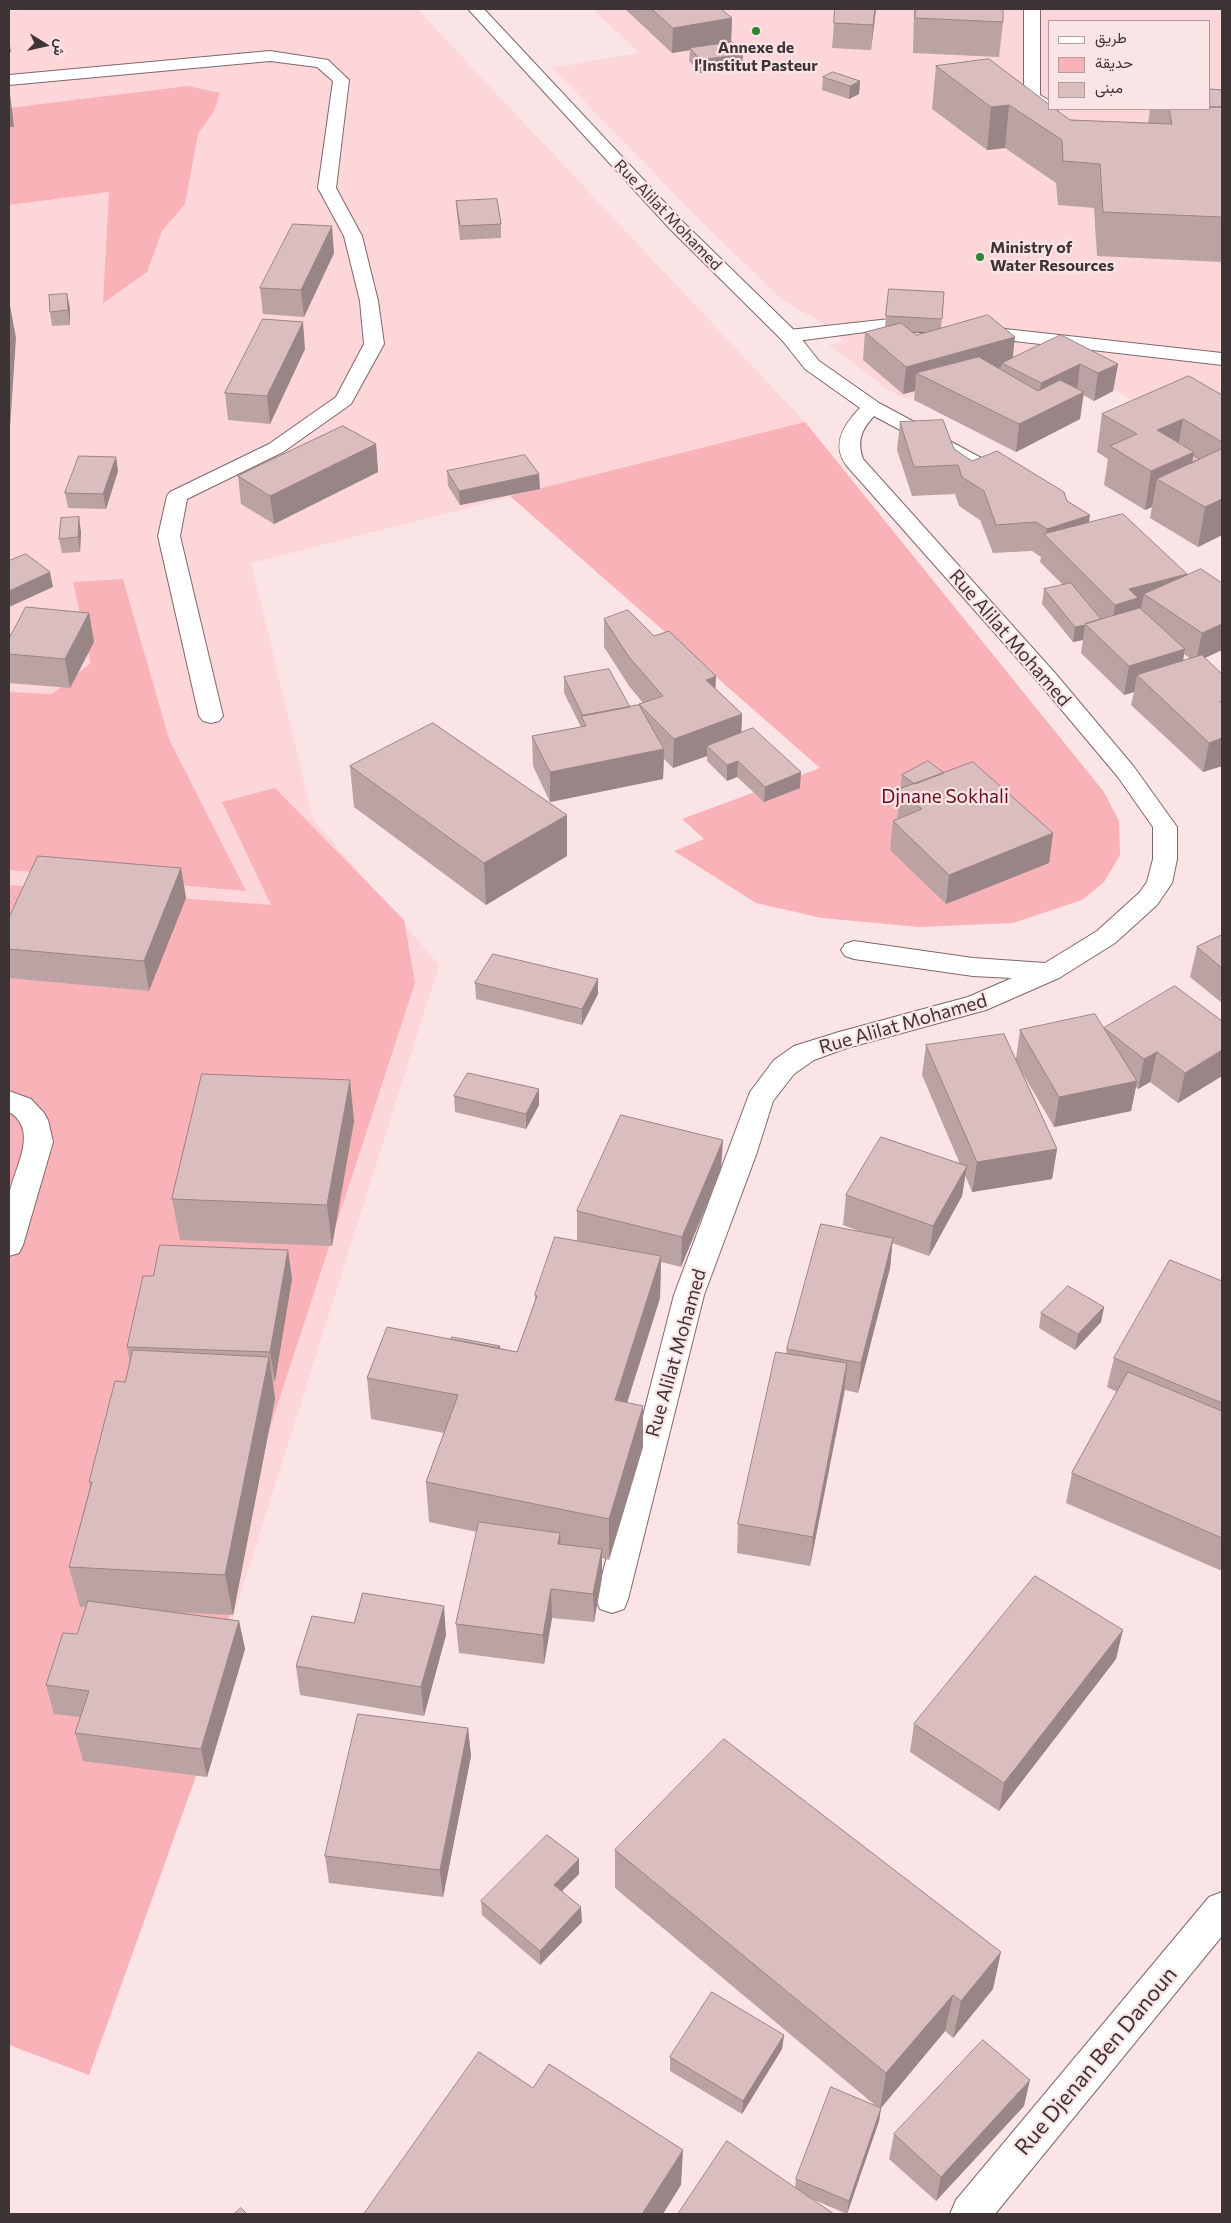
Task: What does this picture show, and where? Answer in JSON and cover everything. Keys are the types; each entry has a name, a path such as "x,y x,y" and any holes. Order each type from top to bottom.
{"street":[{"name":"Rue Alilat Mohamed","path":"476,9 676,225 789,336 812,365 872,407 1018,486"},
{"path":"1032,9 1032,97 1048,107"},
{"path":"9,80 270,56 322,63 341,80 327,188 353,236 369,301 374,344 344,400 276,448 177,496 169,536 211,716"},
{"path":"789,336 841,329 906,324 1222,359"},
{"name":"Rue Alilat Mohamed","path":"612,1598 689,1294 742,1155 760,1099 784,1067 804,1053 839,1041 977,1004 1050,972 1106,937 1148,899 1158,883 1165,859 1165,827 1126,772 1047,678 853,461 849,440 853,426 872,407"},
{"path":"854,950 973,967 1050,972"},
{"path":"9,1101 21,1106 34,1120 39,1142 16,1198 9,1245"},
{"name":"Rue Djenan Ben Danoun","path":"970,2214 1222,1909"}],"shaded area":[{"path":"38,9 417,9 805,422 251,563 313,819 439,965 89,2075 9,2045 9,11"},
{"name":"Ministry of Water Resources","path":"592,9 1222,9 1222,448 1057,359 907,399 888,390 829,345 844,341 834,330 780,298 697,217 552,68 640,53"}],"green space":[{"path":"188,86 220,93 214,111 198,134 185,204 162,231 147,272 103,303 109,192 9,205 9,108"},
{"name":"Djnane Sokhali","path":"805,422 1104,792 1119,821 1120,855 1104,882 1082,900 1013,923 919,927 822,918 756,903 674,851 704,839 682,819 820,768 510,496"},
{"path":"123,579 169,739 246,891 9,870 9,692 52,694 91,663 73,582"},
{"path":"275,788 404,920 415,983 265,1443 196,1776 89,2075 9,2045 9,885 271,905 222,802"}],"building":[{"path":"652,9 721,9 732,18 673,28"},
{"path":"835,9 875,9 873,25 834,23"},
{"path":"916,9 1003,9 1003,22 915,18"},
{"path":"732,42 743,54 700,60 690,48"},
{"path":"989,59 1048,103 1048,110 1056,110 1070,120 1172,124 1169,110 1211,110 1211,107 1222,107 1222,217 1103,212 1100,164 1063,161 1062,140 1009,105 991,107 936,66"},
{"path":"833,72 860,81 850,86 823,77"},
{"path":"1211,89 1222,90 1222,107 1211,107"},
{"path":"497,199 501,224 460,226 456,201"},
{"path":"293,224 332,226 301,290 260,288"},
{"path":"889,289 944,292 942,319 886,316"},
{"path":"67,294 68,310 50,312 49,295"},
{"path":"988,315 1015,337 906,367 865,332 901,323 916,335"},
{"path":"263,319 303,322 267,396 225,393"},
{"path":"1061,335 1118,364 1098,373 1080,364 1041,383 1002,363"},
{"path":"979,357 1038,391 1060,380 1084,392 1019,424 916,373"},
{"path":"1189,376 1222,395 1222,442 1183,419 1157,430 1194,452 1151,471 1110,446 1137,434 1102,414"},
{"path":"943,420 954,449 972,461 997,451 1064,492 1067,501 1090,515 1047,529 1036,522 996,525 984,491 962,477 958,465 914,467 900,422"},
{"path":"343,426 376,444 270,496 238,476"},
{"path":"1222,449 1222,499 1205,507 1157,479"},
{"path":"525,455 539,474 459,491 447,471"},
{"path":"1193,455 1200,459 1192,463"},
{"path":"79,456 116,457 103,494 65,493"},
{"path":"1123,514 1187,574 1129,589 1138,598 1115,605 1044,534"},
{"path":"79,517 78,537 59,539 61,518"},
{"path":"26,554 50,572 9,591 9,561"},
{"path":"1201,569 1222,583 1222,624 1202,633 1144,594"},
{"path":"1071,583 1101,619 1075,627 1044,589"},
{"path":"26,607 89,613 65,659 9,654 9,639"},
{"path":"1140,608 1185,649 1129,666 1085,624"},
{"path":"628,610 654,636 669,631 716,676 706,680 742,714 674,739 639,704 663,696 629,657 604,619"},
{"path":"1202,655 1222,674 1222,701 1220,702 1222,704 1222,738 1209,743 1137,675"},
{"path":"609,669 630,707 583,716 564,677"},
{"path":"639,705 664,749 550,772 532,736 586,726 581,716"},
{"path":"433,723 567,815 484,863 350,766"},
{"path":"753,728 801,772 765,787 738,761 727,765 707,746"},
{"path":"928,761 944,773 915,784 902,775"},
{"path":"973,762 1053,833 949,875 893,821 922,809 900,789"},
{"path":"38,856 181,868 144,961 9,949 9,918"},
{"path":"1222,935 1222,968 1197,947"},
{"path":"493,954 598,979 582,1009 475,983"},
{"path":"1175,986 1222,1021 1222,1050 1185,1073 1157,1052 1144,1059 1104,1028"},
{"path":"1095,1014 1137,1081 1059,1097 1020,1030"},
{"path":"1004,1034 1057,1149 977,1162 926,1045"},
{"path":"468,1073 539,1089 526,1114 454,1096"},
{"path":"202,1074 350,1080 327,1205 172,1199"},
{"path":"621,1115 723,1140 682,1237 577,1211"},
{"path":"881,1137 967,1166 933,1226 846,1195"},
{"path":"821,1224 893,1238 861,1363 787,1349"},
{"path":"555,1237 661,1256 615,1400 643,1406 609,1519 426,1482 458,1395 367,1378 387,1327 517,1352"},
{"path":"160,1245 288,1250 270,1352 127,1347 143,1276 153,1276"},
{"path":"1170,1260 1222,1281 1222,1403 1114,1358"},
{"path":"1068,1286 1104,1307 1078,1334 1041,1313"},
{"path":"452,1337 500,1346 499,1348 451,1339"},
{"path":"133,1350 269,1357 225,1575 69,1567 92,1482 89,1482 115,1381 125,1382"},
{"path":"776,1352 847,1363 813,1537 738,1524"},
{"path":"1128,1372 1222,1411 1222,1538 1072,1473"},
{"path":"479,1522 560,1533 558,1544 602,1549 593,1594 551,1589 543,1635 456,1624"},
{"path":"1035,1576 1123,1630 1004,1783 914,1724"},
{"path":"363,1593 444,1606 421,1687 296,1666 312,1616 354,1623"},
{"path":"88,1601 239,1621 201,1749 75,1733 89,1691 46,1685 63,1633 77,1634"},
{"path":"358,1714 468,1728 440,1870 325,1856"},
{"path":"724,1739 1001,1952 961,2001 953,1995 886,2073 615,1850"},
{"path":"547,1835 579,1859 554,1885 581,1907 540,1951 481,1901"},
{"path":"712,1992 784,2035 743,2101 670,2057"},
{"path":"983,2040 1030,2080 941,2177 894,2134"},
{"path":"479,2052 533,2088 549,2064 683,2150 642,2214 364,2214"},
{"path":"831,2087 881,2108 849,2201 796,2179"},
{"path":"727,2141 834,2214 678,2214"},
{"path":"241,2208 247,2214 234,2214"}],"place":[{"name":"Annexe de l'Institut Pasteur","path":"756,31"},
{"name":"Ministry of Water Resources","path":"980,257"}]}
